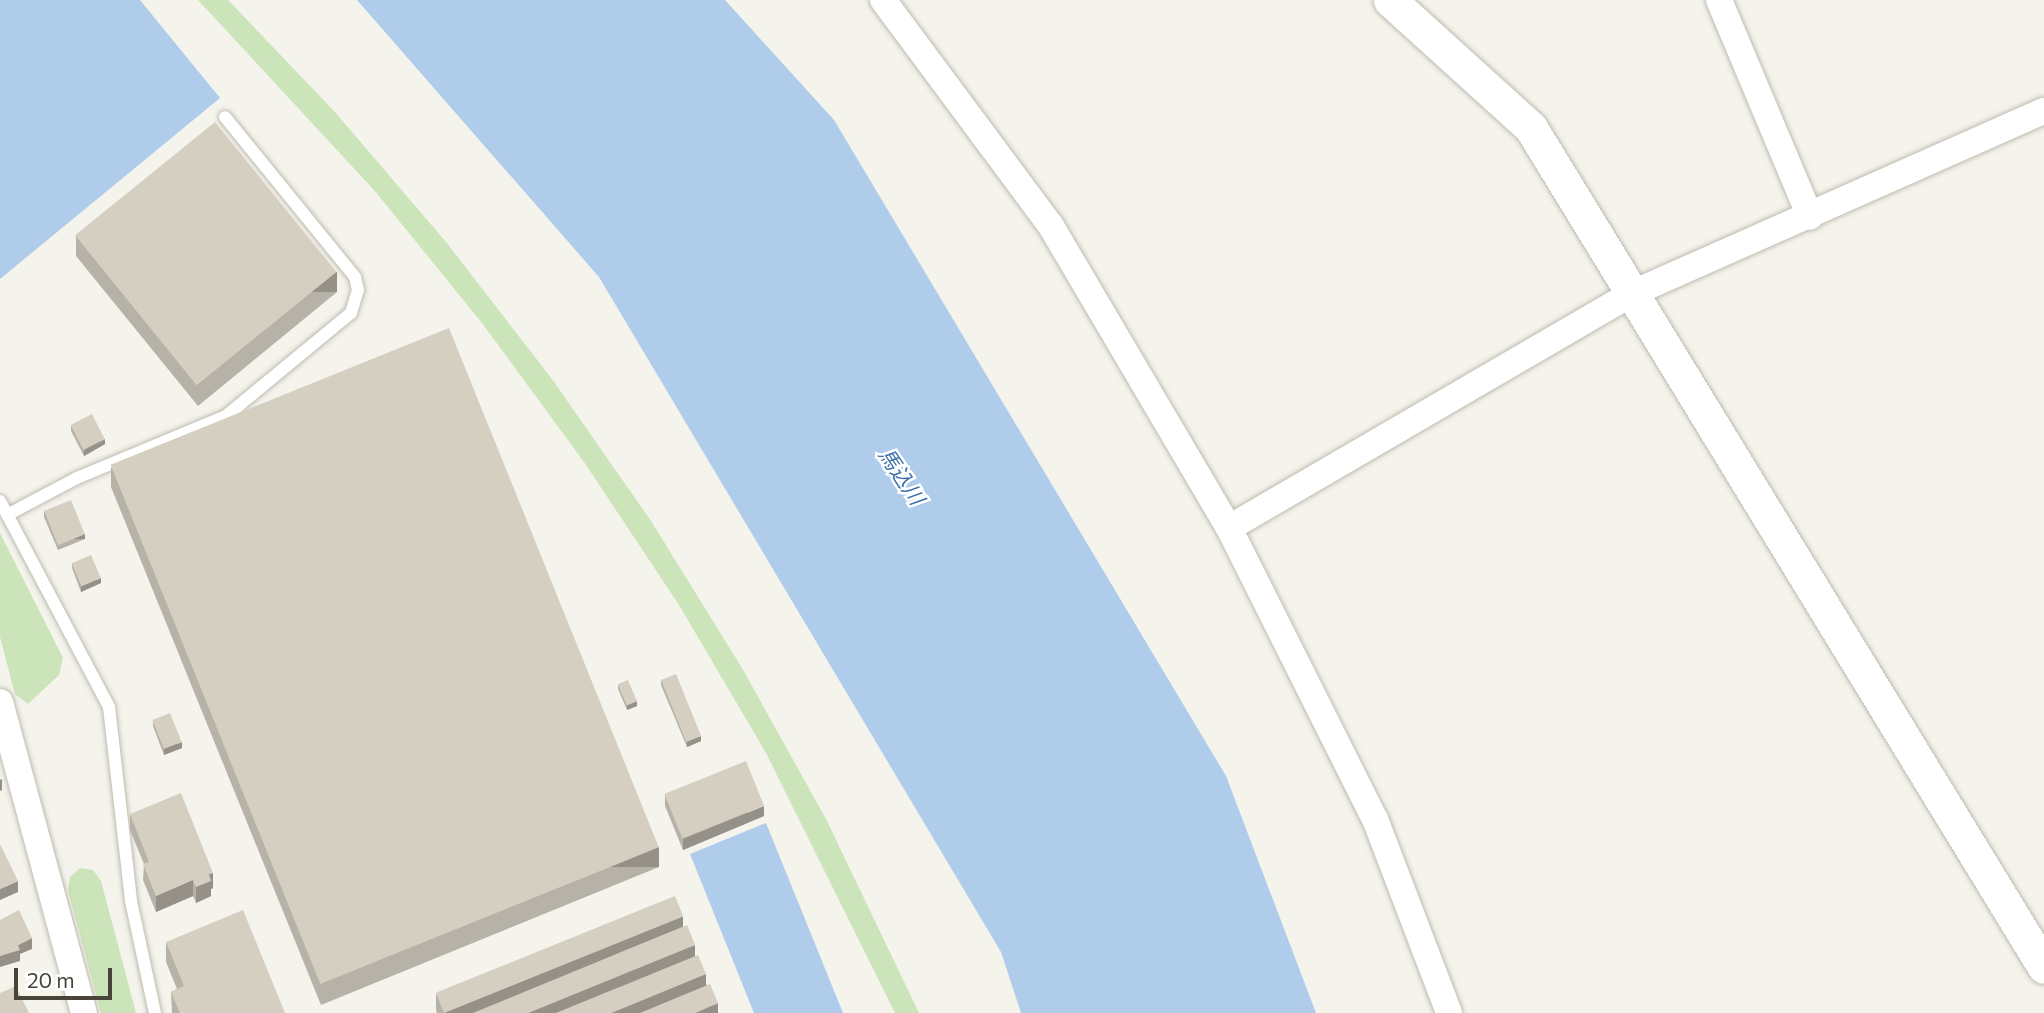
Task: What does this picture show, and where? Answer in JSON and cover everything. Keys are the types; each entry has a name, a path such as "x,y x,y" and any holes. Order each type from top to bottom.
{"street":[{"path":"883,0 1051,226 1229,528 1375,819 1449,1013"},
{"path":"1390,0 1531,128 1635,292 2044,967"},
{"path":"1719,0 1810,217"},
{"path":"1229,528 1635,292 1810,217 2044,111"},
{"path":"2,718 84,1013"}],"lane":[{"path":"7,515 76,478 226,416 351,313 356,302 355,277 225,117"},
{"path":"0,501 109,707 131,901 155,1013"}],"green space":[{"path":"198,0 228,0 334,111 446,242 552,379 651,521 742,668 826,819 919,1013 895,1013 766,753 679,605 584,462 482,323 374,190"},
{"path":"0,533 63,658 59,675 28,704 15,694 0,637"},
{"path":"80,868 93,870 101,881 136,1013 101,1013 68,890 70,877"}],"water":[{"path":"0,0 140,0 220,98 0,279"},
{"name":"馬込川","path":"357,0 725,0 834,120 1226,776 1316,1013 1021,1013 1001,952 599,277"},
{"path":"766,823 843,1013 754,1013 690,854"}],"building":[{"path":"215,122 336,272 197,385 75,235"},
{"path":"449,328 659,847 320,984 111,465"},
{"path":"92,414 105,439 83,450 71,425"},
{"path":"71,500 85,534 58,545 44,511"},
{"path":"91,555 101,578 81,586 72,563"},
{"path":"676,674 701,736 686,742 661,680"},
{"path":"628,680 637,701 627,705 618,684"},
{"path":"170,713 182,742 164,749 152,720"},
{"path":"746,761 764,806 682,838 664,794"},
{"path":"181,793 213,873 209,874 211,881 196,887 193,880 156,896 143,864 149,862 130,814"},
{"path":"0,844 18,881 0,889"},
{"path":"675,896 683,916 444,1013 436,993"},
{"path":"19,910 32,938 18,945 20,950 0,956 0,920"},
{"path":"243,910 285,1013 180,1013 171,992 184,986 166,942"},
{"path":"687,925 695,945 528,1013 473,1013"},
{"path":"698,955 706,974 611,1013 556,1013"},
{"path":"710,984 718,1003 695,1013 640,1013"},
{"path":"16,986 29,1013 0,1013 0,993"}]}
